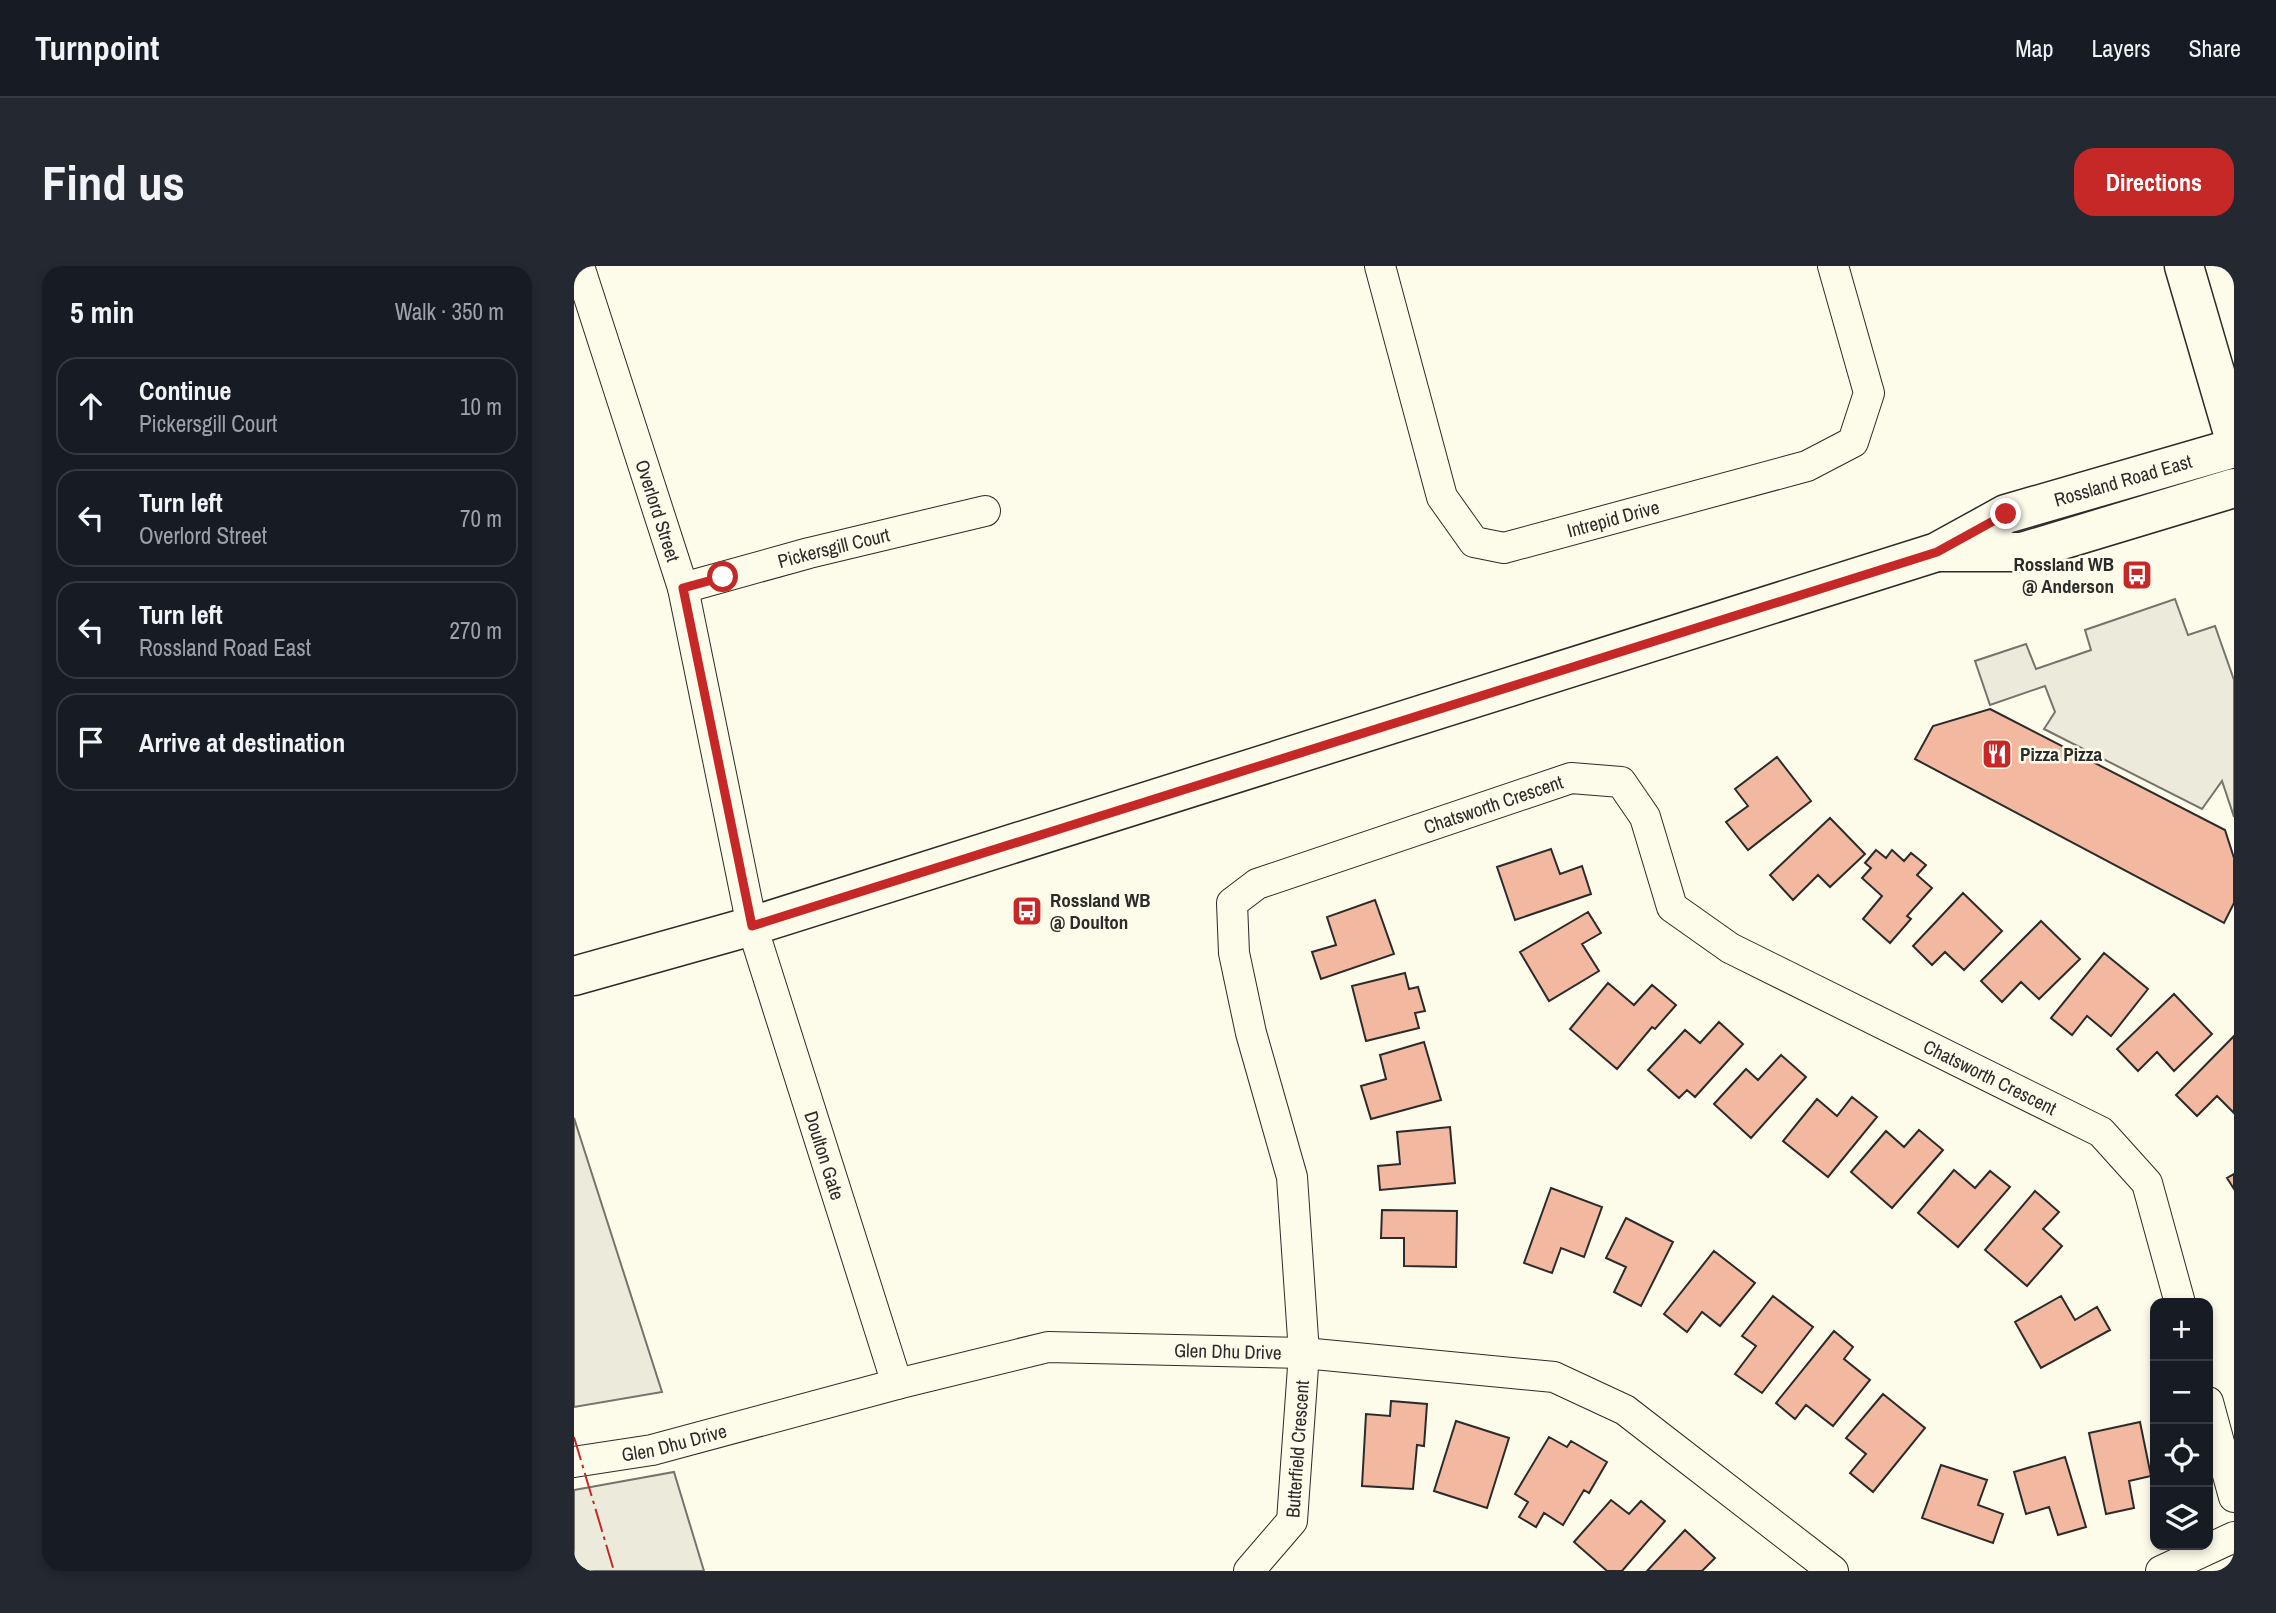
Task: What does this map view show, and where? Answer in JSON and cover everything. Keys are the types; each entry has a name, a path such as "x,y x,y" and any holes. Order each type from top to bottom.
{"main road":[{"path":"2184,266 2234,437"},
{"name":"Rossland Road East","path":"574,976 752,926 1937,552 2006,514 2234,448"},
{"name":"Rossland Road East","path":"1937,552 2022,552 2234,488"}],"street":[{"name":"Overlord Street","path":"579,266 683,588 752,926"},
{"name":"Intrepid Drive","path":"1380,266 1442,497 1474,542 1504,548 1807,466 1853,442 1869,393 1833,266"},
{"name":"Pickersgill Court","path":"683,588 809,553 985,511"},
{"name":"Chatsworth Crescent","path":"1304,1353 1292,1177 1251,1034 1234,953 1232,903 1257,884 1571,778 1620,782 1645,817 1671,907 1730,948 2101,1132 2147,1183 2179,1298"},
{"name":"Doulton Gate","path":"752,926 897,1384"},
{"name":"Glen Dhu Drive","path":"574,1462 652,1450 1048,1346 1304,1353 1554,1377 1626,1410 1833,1571"},
{"name":"Butterfield Crescent","path":"1249,1571 1292,1521 1304,1353"},
{"path":"2213,1420 2234,1497"},
{"path":"2161,1571 2234,1537"}],"shaded area":[{"path":"2175,599 2188,635 2215,626 2234,680 2234,817 2222,781 2202,809 2044,729 2055,712 2045,686 1990,705 1975,661 2026,644 2036,669 2091,650 2085,630"},
{"path":"574,1118 662,1392 574,1407"},
{"path":"674,1472 704,1571 574,1571 574,1490"}],"building":[{"path":"1990,709 2225,830 2234,858 2234,903 2224,923 1915,759 1933,726"},
{"path":"1777,757 1811,801 1748,850 1726,822 1748,806 1735,789"},
{"path":"1830,818 1865,854 1830,887 1818,875 1793,900 1770,875"},
{"path":"1551,849 1560,874 1582,866 1591,894 1515,920 1497,867"},
{"path":"1876,850 1886,858 1892,850 1904,861 1911,853 1926,865 1917,875 1932,888 1907,916 1911,919 1890,943 1863,919 1882,896 1862,878 1871,868 1865,863"},
{"path":"1963,893 2002,931 1964,970 1945,952 1932,965 1913,946"},
{"path":"1375,900 1394,954 1321,979 1312,952 1336,945 1327,917"},
{"path":"1588,912 1601,933 1582,944 1599,971 1549,1001 1520,952"},
{"path":"2041,921 2080,959 2039,999 2021,982 2002,1002 1981,981"},
{"path":"2104,953 2148,989 2111,1036 2087,1016 2072,1035 2051,1018"},
{"path":"1405,973 1409,989 1418,987 1425,1011 1415,1013 1419,1028 1366,1041 1352,986"},
{"path":"1608,983 1634,1005 1652,985 1676,1005 1655,1029 1652,1027 1617,1069 1570,1029"},
{"path":"2174,994 2212,1034 2174,1071 2157,1052 2138,1071 2117,1049"},
{"path":"1719,1022 1743,1044 1695,1097 1687,1090 1679,1098 1648,1070 1685,1030 1700,1043"},
{"path":"2234,1036 2234,1113 2217,1096 2197,1116 2176,1095"},
{"path":"1424,1042 1441,1100 1371,1119 1361,1086 1386,1079 1380,1055"},
{"path":"1781,1055 1806,1077 1751,1138 1714,1104 1746,1069 1758,1080"},
{"path":"1852,1097 1877,1117 1828,1177 1783,1141 1817,1099 1837,1116"},
{"path":"1450,1127 1455,1183 1380,1190 1378,1166 1400,1164 1397,1132"},
{"path":"1919,1130 1943,1150 1892,1208 1851,1172 1886,1131 1904,1147"},
{"path":"1954,1170 1975,1188 1990,1171 2010,1187 1958,1247 1918,1213"},
{"path":"2234,1174 2234,1189 2227,1178"},
{"path":"1551,1188 1602,1207 1584,1257 1561,1248 1552,1273 1524,1263"},
{"path":"2035,1191 2059,1212 2043,1229 2062,1246 2027,1286 1985,1250"},
{"path":"1382,1210 1457,1211 1456,1267 1404,1266 1404,1238 1381,1238"},
{"path":"1626,1218 1673,1242 1641,1306 1614,1292 1626,1267 1606,1258"},
{"path":"1714,1251 1755,1283 1720,1326 1702,1312 1687,1332 1664,1314"},
{"path":"1773,1296 1813,1327 1762,1393 1735,1374 1756,1346 1742,1336"},
{"path":"2061,1296 2075,1320 2097,1307 2110,1330 2041,1368 2015,1322"},
{"path":"1834,1331 1853,1347 1844,1359 1870,1380 1833,1426 1806,1405 1795,1419 1776,1403"},
{"path":"1883,1394 1925,1428 1873,1492 1850,1473 1866,1454 1846,1438"},
{"path":"1391,1401 1427,1404 1424,1446 1417,1445 1413,1489 1362,1486 1366,1414 1390,1416"},
{"path":"1456,1421 1509,1438 1487,1508 1434,1491"},
{"path":"2140,1422 2150,1476 2129,1481 2134,1508 2106,1514 2089,1433"},
{"path":"1549,1437 1567,1447 1571,1441 1607,1462 1589,1493 1584,1490 1563,1525 1544,1513 1536,1527 1519,1517 1528,1502 1515,1494"},
{"path":"2065,1457 2086,1527 2058,1535 2049,1507 2026,1514 2014,1472"},
{"path":"1941,1465 1987,1480 1978,1505 2003,1514 1993,1543 1922,1518"},
{"path":"1611,1500 1629,1514 1641,1501 1665,1521 1622,1571 1607,1571 1574,1542"},
{"path":"1685,1530 1715,1558 1702,1571 1647,1571"}],"power":[{"path":"574,1437 614,1571"}],"place":[{"name":"Rossland WB @ Anderson","path":"2137,575"},
{"name":"Pizza Pizza","path":"1997,754"},
{"name":"Rossland WB @ Doulton","path":"1027,911"}],"route":[{"path":"723,577 683,588 752,926 1937,552 2006,514"}]}
